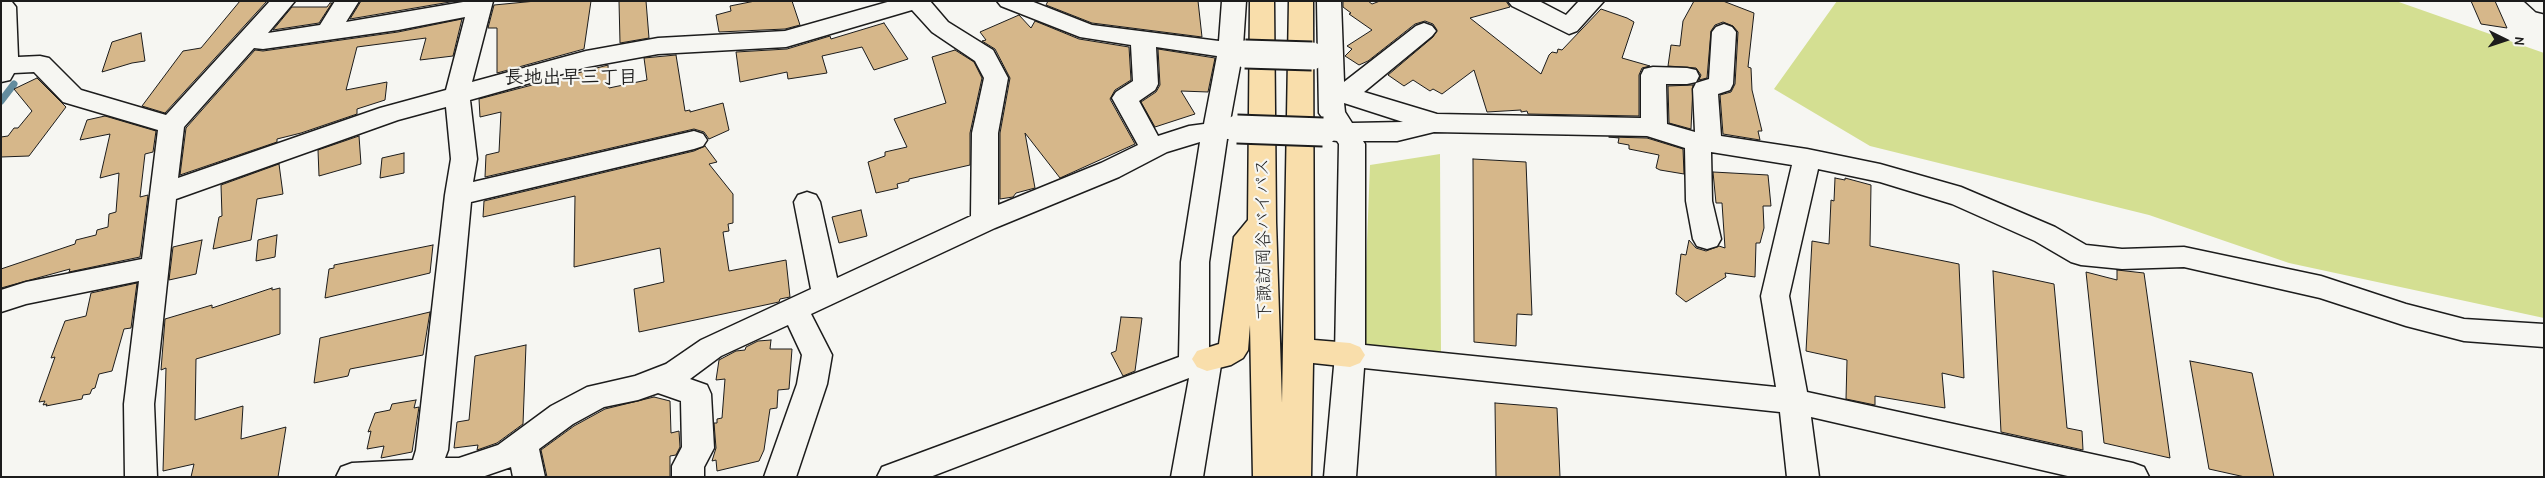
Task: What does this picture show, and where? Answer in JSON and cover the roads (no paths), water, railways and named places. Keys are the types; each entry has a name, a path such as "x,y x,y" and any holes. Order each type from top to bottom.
{"highway":[{"name":"下諏訪岡谷バイパス","path":"1262,1 1262,222 1269,477"},
{"name":"下諏訪岡谷バイパス","path":"1295,477 1299,350 1300,1"},
{"path":"1200,361 1221,357 1233,350 1243,261 1248,237 1262,222"},
{"path":"1299,350 1350,355"}],"street":[{"path":"142,477 139,404 164,193 168,135 171,125 282,1"},
{"path":"328,32 347,1"},
{"path":"164,193 389,114 586,59 658,46 786,39 917,1 940,27 984,56 996,78 985,133 985,221"},
{"path":"1009,1 1088,32 1203,45 1237,53 1321,55"},
{"path":"1186,477 1206,371 1200,361 1196,262 1206,131 1237,53 1234,1"},
{"path":"1329,1 1321,55 1338,93 1434,123"},
{"path":"1520,1 1569,26 1592,1"},
{"path":"2536,1 2544,6"},
{"path":"249,40 263,41 398,22 480,4 457,94 464,160 458,195 432,450 424,473"},
{"path":"9,5 3,69 40,64 72,96 171,125"},
{"path":"1334,133 1332,113 1338,93 1424,32"},
{"path":"1708,239 1699,201 1704,142 1705,89 1721,84 1724,32"},
{"path":"1143,38 1146,84 1124,98 1148,140"},
{"path":"1654,128 1653,75 1687,76"},
{"path":"352,477 459,471 508,455 562,415 598,396 638,388 658,380 676,372 711,348 985,221 1110,170 1158,146 1206,131 1397,132 1434,123 1654,128 1682,139 1807,158 1880,174 1961,197 2045,234 2080,255 2122,259 2184,257 2321,287 2406,315 2464,330 2544,336"},
{"path":"1334,133 1352,144 1350,355 1340,477"},
{"path":"458,195 694,140"},
{"path":"1803,477 1794,401 1776,296 1807,158"},
{"path":"807,202 826,295"},
{"path":"1,301 26,293 155,267"},
{"path":"780,477 812,384 818,355 794,309"},
{"path":"1350,355 1794,401 2133,477"},
{"path":"893,477 1200,361"},
{"path":"658,380 696,394 698,448 688,466 688,477"},
{"path":"523,444 529,477"}],"waterway":[{"path":"1,101 14,84"}],"district":[{"name":"長地出早三丁目","path":"571,78"}]}
